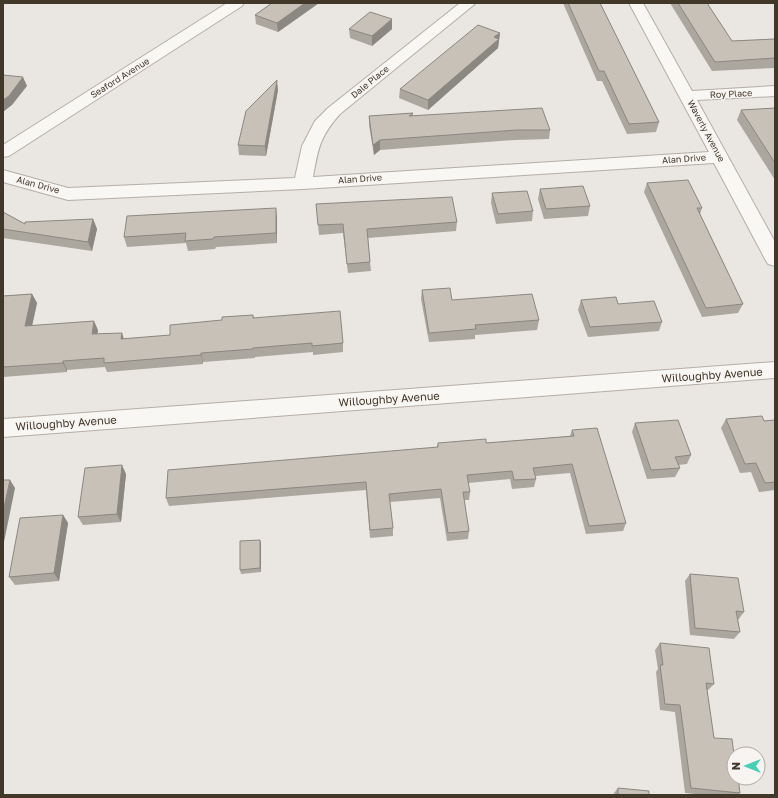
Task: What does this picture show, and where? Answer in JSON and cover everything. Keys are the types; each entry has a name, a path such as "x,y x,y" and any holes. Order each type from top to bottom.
{"street":[{"name":"Seaford Avenue","path":"3,152 237,3"},
{"name":"Dale Place","path":"303,183 310,146 321,126 334,111 469,3"},
{"name":"Waverly Avenue","path":"636,3 775,258"},
{"name":"Roy Place","path":"688,96 775,92"},
{"name":"Alan Drive","path":"3,176 68,194 303,183 720,157"},
{"name":"Willoughby Avenue","path":"3,428 775,370"}],"building":[{"path":"272,3 305,3 277,23 255,15"},
{"path":"568,3 600,3 659,122 629,124 604,71 599,71"},
{"path":"678,3 707,3 732,41 775,39 775,58 715,62"},
{"path":"370,12 392,19 372,36 349,29"},
{"path":"478,25 500,33 494,37 499,39 428,100 400,89"},
{"path":"3,75 23,77 9,96 3,100"},
{"path":"277,80 265,146 238,145 246,111"},
{"path":"542,108 550,130 517,130 380,140 373,145 369,116 413,113 409,116"},
{"path":"775,108 775,163 741,110"},
{"path":"688,180 702,208 697,208 743,304 706,308 647,183"},
{"path":"583,186 590,206 546,209 540,189"},
{"path":"527,191 533,211 498,214 492,193"},
{"path":"452,197 457,222 367,229 370,262 347,264 343,224 318,225 316,204"},
{"path":"276,208 276,233 214,237 213,239 185,241 186,233 124,237 127,216"},
{"path":"3,212 25,224 25,222 93,219 88,242 3,229"},
{"path":"450,288 452,300 532,294 539,320 475,325 476,329 429,333 422,290"},
{"path":"32,294 25,326 94,321 92,334 122,333 121,339 170,335 170,325 222,320 222,317 253,315 253,318 340,311 343,343 312,346 312,343 201,353 201,355 104,363 104,358 63,361 63,363 3,367 3,296"},
{"path":"616,297 618,304 654,301 662,322 590,327 581,300"},
{"path":"762,416 764,421 775,420 775,482 765,483 756,463 745,464 726,419"},
{"path":"678,420 691,455 675,457 680,468 651,470 635,423"},
{"path":"597,428 626,523 589,526 572,464 533,468 536,479 514,480 512,471 467,475 470,492 463,492 469,531 448,533 441,489 389,494 393,528 370,530 366,482 166,498 168,470 438,447 438,443 486,439 486,443 574,436 572,430"},
{"path":"122,465 117,514 78,517 85,468"},
{"path":"3,480 10,480 3,512"},
{"path":"63,515 54,573 9,577 20,518"},
{"path":"260,540 260,568 240,570 240,541"},
{"path":"690,574 738,578 744,612 736,611 740,632 695,628"},
{"path":"660,643 709,648 714,684 706,683 714,738 732,739 733,746 726,746 726,786 739,786 740,793 691,788 680,705 665,704 660,665 663,665"},
{"path":"618,788 649,791 649,795 618,795"}]}
